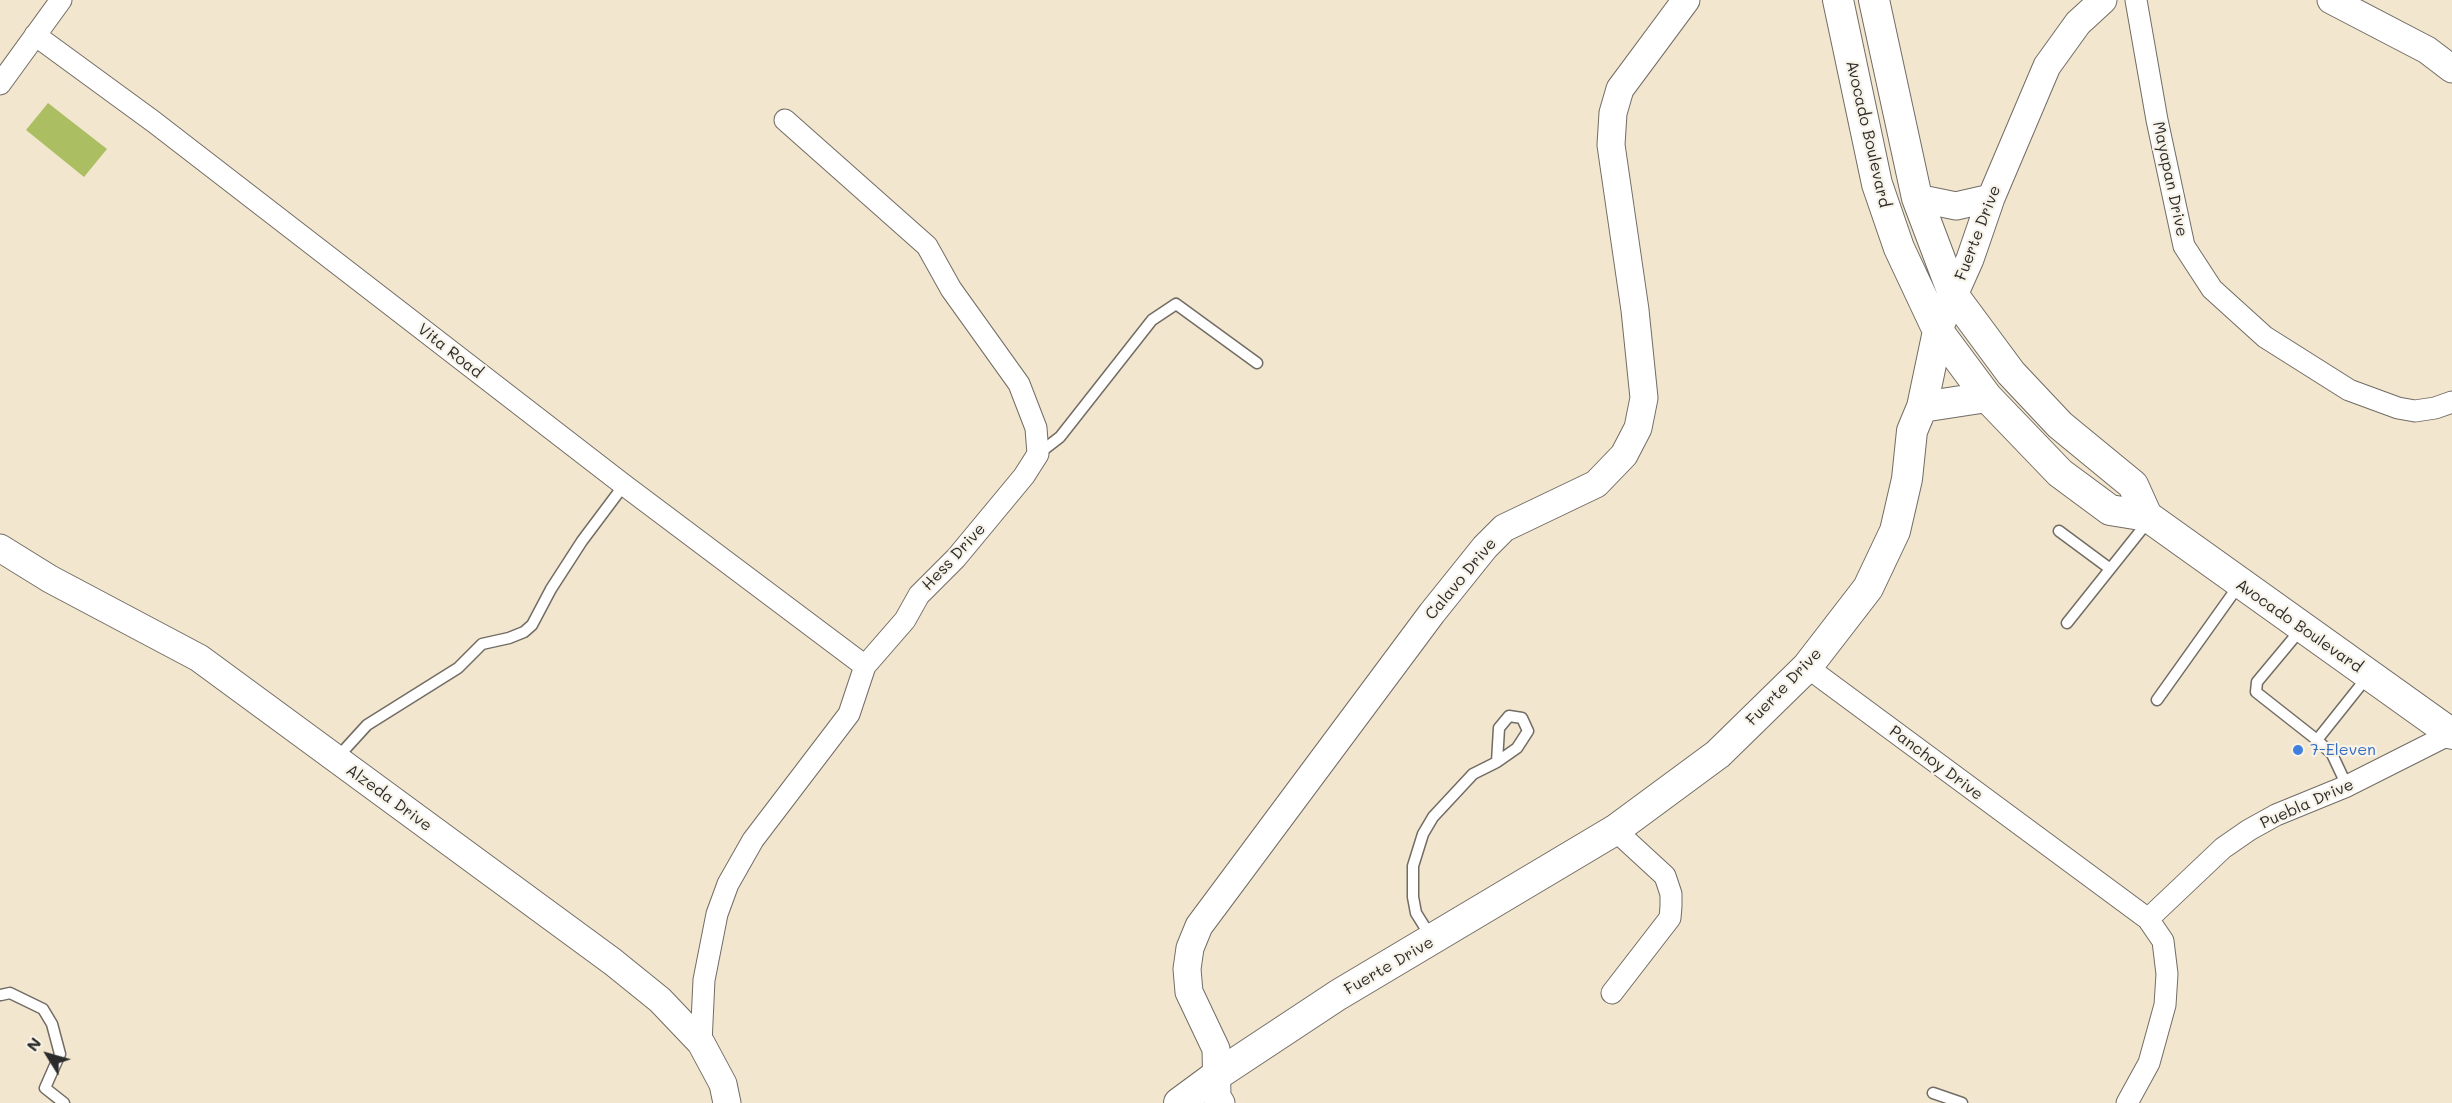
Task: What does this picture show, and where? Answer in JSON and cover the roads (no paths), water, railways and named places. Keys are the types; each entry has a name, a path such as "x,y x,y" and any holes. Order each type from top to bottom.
{"main road":[{"name":"Avocado Boulevard","path":"1838,0 1877,184 1899,248 1938,331 1987,397 2061,472 2110,510 2148,518 2452,734"},
{"name":"Avocado Boulevard","path":"1874,0 1917,198 1954,296 2011,373 2060,425 2133,485 2148,518"},
{"name":"Fuerte Drive","path":"1179,1103 1219,1089 1338,995 1615,830 1718,754 1807,667 1868,588 1887,551 1902,505 1912,431 1922,406 1938,331"},
{"path":"1922,406 1987,397"}],"street":[{"path":"0,84 62,0"},
{"name":"Calavo Drive","path":"1219,1089 1216,1049 1189,992 1187,969 1190,948 1199,926 1432,613 1485,547 1504,528 1596,484 1615,467 1632,442 1641,418 1644,398 1635,310 1611,145 1613,113 1620,89 1686,0"},
{"name":"Fuerte Drive","path":"1938,331 1970,259 1991,198 2047,66 2078,23 2103,0"},
{"name":"Mayapan Drive","path":"2136,0 2157,120 2184,246 2212,289 2265,337 2349,390 2398,408 2415,411 2435,408 2452,402"},
{"path":"2331,0 2427,50 2452,69"},
{"name":"Vita Road","path":"35,35 154,122 624,486 865,666"},
{"path":"785,120 927,246 951,289 1019,384 1036,428 1038,454"},
{"path":"1917,198 1956,206 1991,198"},
{"name":"Hess Drive","path":"701,1043 704,980 717,914 728,884 753,840 849,714 865,666 904,620 919,595 956,558 1024,476 1038,454"},
{"name":"Alzeda Drive","path":"0,548 50,579 199,658 613,962 660,1000 701,1043 723,1084 727,1103"},
{"name":"Panchoy Drive","path":"1807,667 2148,919"},
{"name":"Puebla Drive","path":"2148,919 2223,848 2237,838 2276,815 2347,786 2452,734"},
{"path":"1612,993 1670,918 1671,906 1671,894 1665,876 1615,830"},
{"path":"2127,1103 2148,1063 2165,1005 2167,974 2163,941 2148,919"}],"lane":[{"path":"1038,454 1060,437 1152,320 1176,304 1257,363"},
{"path":"336,759 367,725 458,668 482,644 525,632 532,625 563,570 624,486"},
{"path":"2067,623 2148,518"},
{"path":"2059,531 2109,568"},
{"path":"2157,699 2240,584"},
{"path":"2302,628 2257,682 2256,693 2332,754 2347,786"},
{"path":"2317,740 2369,675"},
{"path":"1433,940 1416,913 1412,882 1417,851 1433,817 1473,774 1497,762"},
{"path":"1,995 10,993 43,1009 52,1024 60,1054 45,1088 64,1103"},
{"path":"1933,1093 1962,1103"}],"place":[{"name":"7-Eleven","path":"2298,750"}]}
